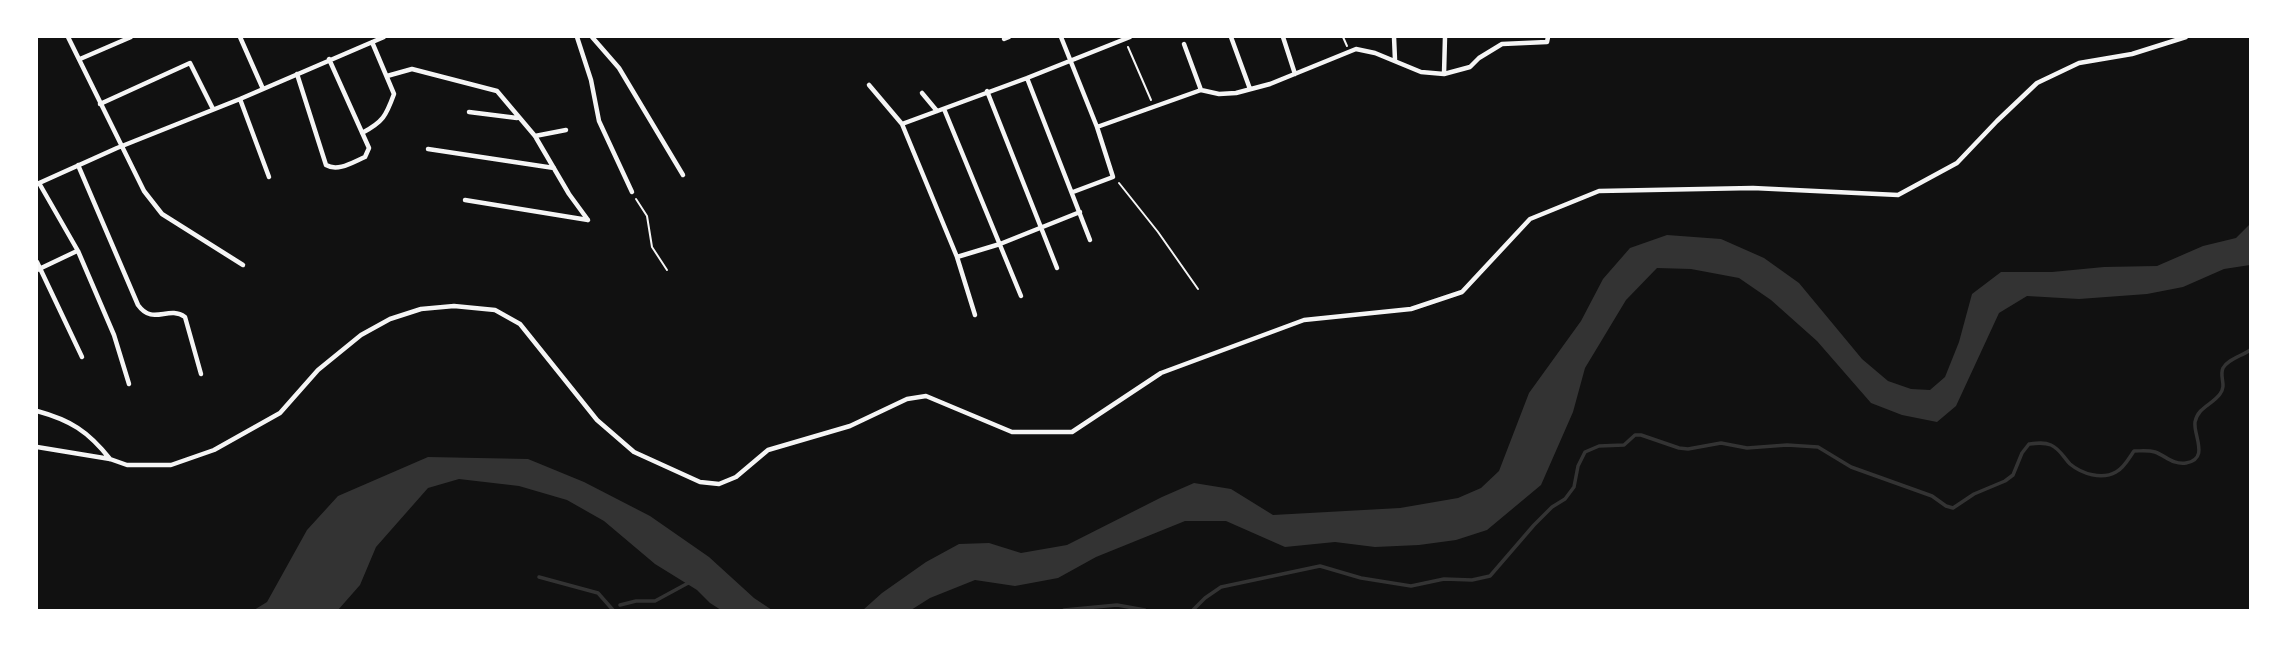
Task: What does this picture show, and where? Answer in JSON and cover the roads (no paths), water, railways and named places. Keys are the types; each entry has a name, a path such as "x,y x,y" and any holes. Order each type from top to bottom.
{"street":[{"path":"68,37 144,191 156,208 204,242 243,265"},
{"path":"80,59 131,37"},
{"path":"240,37 263,89"},
{"path":"129,384 114,335 78,251 38,183 384,37"},
{"path":"578,37 599,121 632,192"},
{"path":"592,37 619,68 683,176"},
{"path":"1061,37 1097,127 1113,177 1073,192"},
{"path":"1231,37 1250,89"},
{"path":"1283,37 1295,74"},
{"path":"1394,37 1395,61"},
{"path":"1444,74 1445,37"},
{"path":"1502,37 1502,44"},
{"path":"37,447 110,459 127,465 171,466 214,450 281,413 318,370 361,335 390,319 421,309 454,306 495,310 520,324 597,420 615,436 634,452 700,482 719,484 736,477 768,450 850,426 906,399 916,397 926,396 1012,432 1072,432 1161,373 1304,320 1411,309 1462,292 1530,219 1599,191 1753,188 1898,195 1957,163 2037,83 2079,63 2132,54 2186,37"},
{"path":"902,124 1127,38"},
{"path":"1097,127 1201,90 1219,94 1270,84 1356,49 1421,72 1444,74 1470,67 1502,44 1547,40"},
{"path":"362,133 380,123 394,94 372,42"},
{"path":"1184,44 1201,90"},
{"path":"297,74 326,165 337,168 365,157 369,148 329,59"},
{"path":"100,104 190,63 213,109"},
{"path":"387,76 412,69 497,91 535,136 569,194 589,219 465,200"},
{"path":"1027,78 1090,240"},
{"path":"869,85 902,124 957,257 975,315"},
{"path":"987,91 1057,268"},
{"path":"922,93 937,111"},
{"path":"240,99 269,177"},
{"path":"944,109 1021,296"},
{"path":"469,112 518,118"},
{"path":"535,136 566,130"},
{"path":"428,149 554,168"},
{"path":"78,165 138,305 143,313 152,316 171,313 185,317 201,374"},
{"path":"957,257 1000,244 1080,212"},
{"path":"38,269 78,251"},
{"path":"37,262 82,357"},
{"path":"37,411 75,424 97,442 110,459"}],"waterway":[{"path":"1193,610 1221,587 1320,566 1361,578 1411,586 1444,579 1472,580 1490,576 1534,525 1552,507 1565,499 1574,487 1578,466 1585,452 1599,446 1624,445 1635,435 1688,449 1721,443 1747,448 1787,445 1818,447 1851,467 1932,496 1953,508 1974,494 2013,475 2029,444 2051,445 2075,468 2098,476 2119,470 2134,451 2152,451 2173,461 2186,463 2193,461 2199,452 2195,422 2202,409 2222,391 2223,368 2250,350"},
{"path":"539,577 598,593 613,610"},
{"path":"620,605 636,601 655,601 690,582"},
{"path":"1064,610 1117,605 1145,610"}]}
